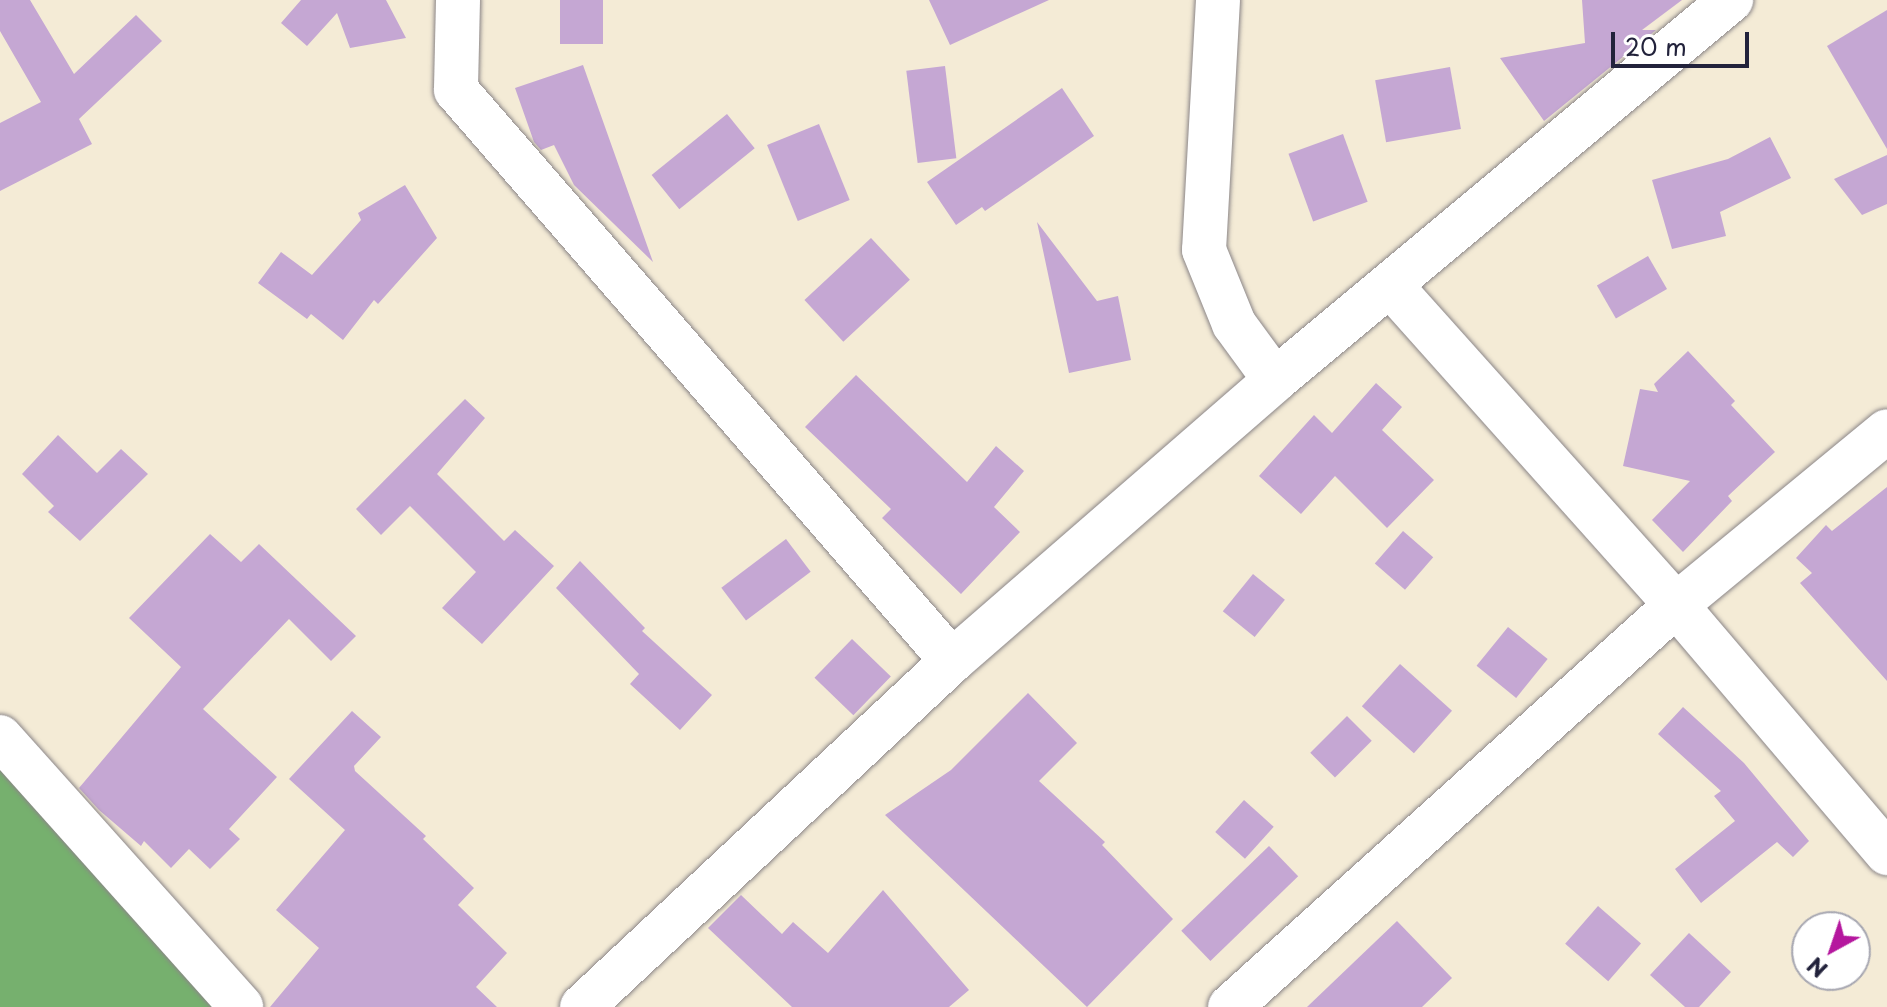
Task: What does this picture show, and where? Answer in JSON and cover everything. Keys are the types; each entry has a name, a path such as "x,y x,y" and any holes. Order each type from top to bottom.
{"street":[{"path":"458,0 456,90 952,661"},
{"path":"1218,0 1204,250 1234,324 1275,380"},
{"path":"582,1007 952,661 1275,380 1731,0"},
{"path":"1391,286 1676,605 1887,853"},
{"path":"1230,1007 1676,605 1887,431"},
{"path":"0,737 241,1007"}],"green space":[{"path":"0,770 214,1007 0,1007"}],"building":[{"path":"0,0 30,0 74,74 136,15 162,41 79,119 92,144 0,191 0,123 41,102 0,31"},
{"path":"301,0 386,0 406,38 350,48 337,13 307,46 281,23"},
{"path":"560,0 603,0 603,44 560,44"},
{"path":"929,0 1049,0 950,45"},
{"path":"1582,0 1682,0 1642,30 1656,30 1544,121 1500,58 1585,43"},
{"path":"1887,10 1887,149 1827,46"},
{"path":"583,65 653,262 574,185 554,145 541,150 534,142 515,88"},
{"path":"945,66 956,158 918,163 906,71"},
{"path":"1450,67 1461,129 1386,142 1375,80"},
{"path":"1062,88 1094,136 985,211 982,207 956,225 927,182"},
{"path":"727,114 755,148 679,209 652,175"},
{"path":"819,124 850,200 798,221 767,145"},
{"path":"1343,134 1368,202 1313,221 1288,154"},
{"path":"1770,137 1791,178 1720,212 1726,236 1672,249 1652,180 1728,159"},
{"path":"1887,155 1887,204 1862,215 1834,179"},
{"path":"405,185 437,238 378,304 374,300 343,340 311,314 307,319 258,283 281,252 312,275 361,220 358,213"},
{"path":"1037,222 1097,301 1118,296 1131,360 1069,373"},
{"path":"871,238 910,280 843,342 804,300"},
{"path":"1648,256 1667,289 1616,318 1597,286"},
{"path":"1688,351 1735,401 1731,405 1775,452 1728,496 1732,501 1683,552 1652,520 1690,481 1623,466 1640,389 1658,392 1654,384"},
{"path":"856,375 967,482 996,446 1024,471 994,507 1020,532 961,594 882,518 891,509 805,427"},
{"path":"1376,383 1402,407 1382,430 1434,480 1387,528 1335,476 1301,514 1259,476 1314,415 1332,433"},
{"path":"465,399 485,418 437,474 504,541 515,530 554,566 482,644 442,608 476,572 410,506 381,535 356,509"},
{"path":"58,435 97,473 121,449 148,474 80,541 48,512 54,506 22,474"},
{"path":"1887,487 1887,681 1800,583 1812,573 1796,558 1826,525 1832,531"},
{"path":"1403,531 1433,557 1405,590 1375,563"},
{"path":"210,534 241,562 259,544 356,636 331,661 289,619 203,709 277,777 229,829 240,839 210,869 189,849 171,868 144,841 141,846 99,810 79,788 181,667 129,618"},
{"path":"786,539 811,572 746,620 721,588"},
{"path":"580,561 645,628 642,631 712,695 680,730 630,684 639,674 556,588"},
{"path":"1253,574 1285,600 1255,637 1223,611"},
{"path":"1508,627 1548,659 1516,698 1477,666"},
{"path":"852,639 891,677 853,715 814,678"},
{"path":"1400,664 1452,711 1414,753 1362,706"},
{"path":"1028,693 1077,743 1039,781 1105,842 1102,845 1173,919 1087,1007 885,815 951,770"},
{"path":"1683,707 1744,763 1809,841 1793,857 1777,842 1701,903 1675,869 1735,821 1714,796 1721,791 1658,734"},
{"path":"352,711 381,737 354,766 355,771 426,836 423,839 474,888 458,905 507,953 476,987 497,1007 270,1007 319,948 276,910 345,830 289,779"},
{"path":"1347,716 1372,741 1335,778 1310,753"},
{"path":"1244,800 1274,827 1245,859 1215,832"},
{"path":"1269,846 1298,876 1210,961 1181,931"},
{"path":"883,890 969,990 949,1007 792,1007 708,928 741,895 782,934 793,922 828,953"},
{"path":"1598,906 1641,943 1608,981 1565,944"},
{"path":"1397,921 1452,978 1422,1007 1307,1007"},
{"path":"1689,933 1731,972 1699,1007 1685,1007 1650,975"}]}
